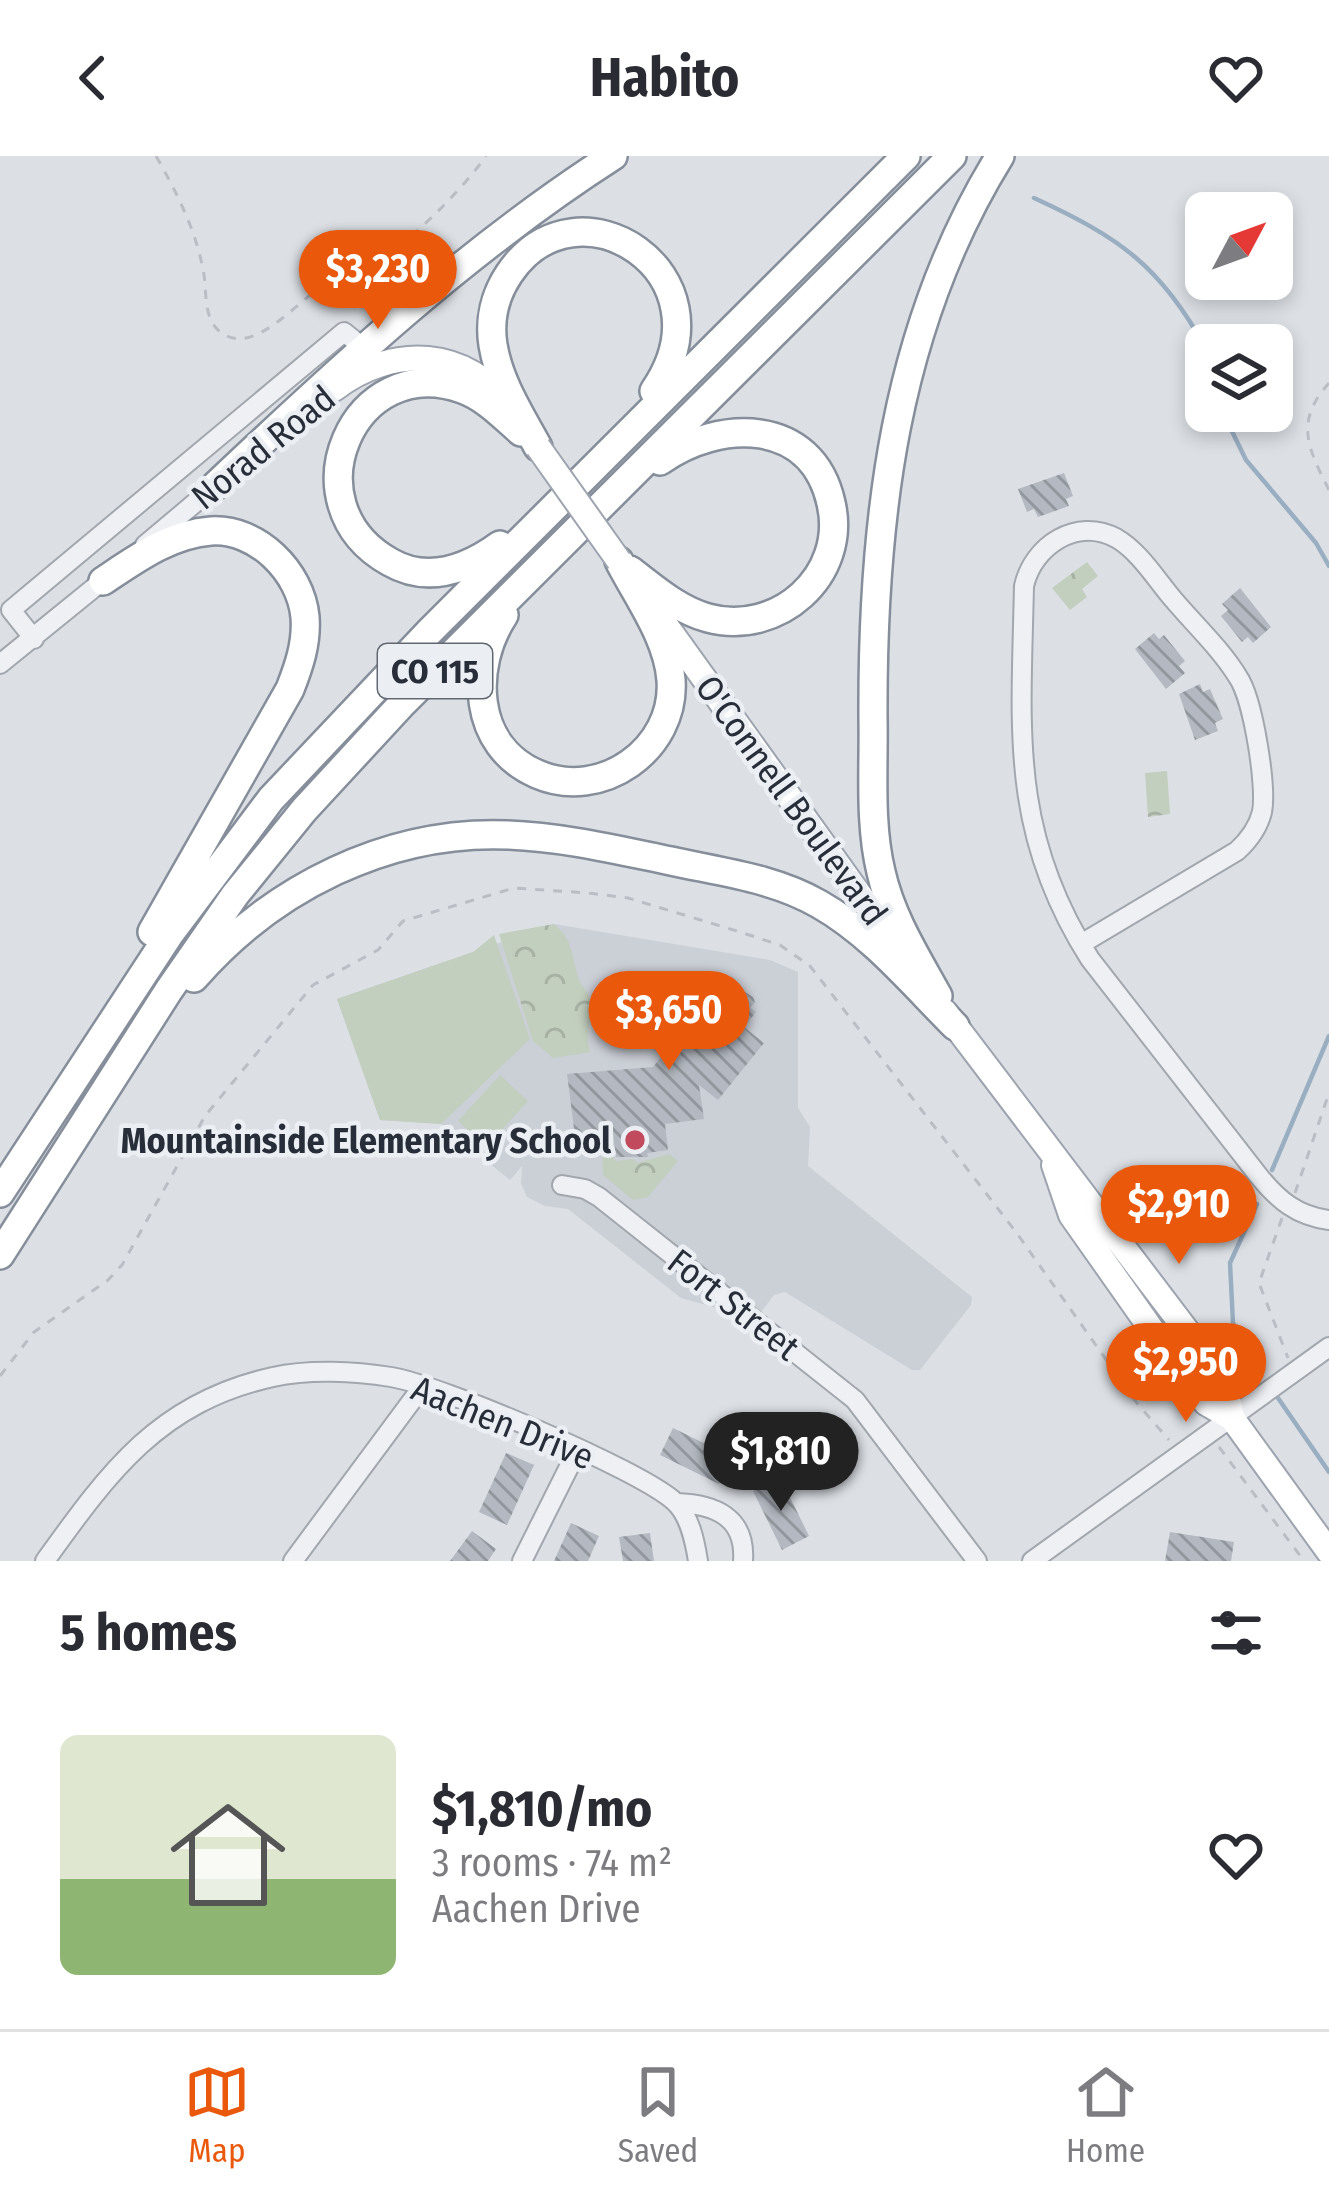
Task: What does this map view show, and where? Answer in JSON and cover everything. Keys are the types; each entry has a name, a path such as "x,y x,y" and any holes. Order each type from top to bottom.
{"highway":[{"path":"215,486 364,349 532,211 613,156"},
{"name":"CO 115","path":"0,1193 169,935 250,825 349,713 906,156"},
{"name":"CO 115","path":"0,1255 169,990 270,850 376,730 952,156"},
{"path":"955,1026 900,927 880,871 875,838 873,621 883,493 906,373 936,284 1000,156"},
{"path":"538,446 498,366 492,321 499,292 515,265 546,241 586,232 625,242 657,268 669,286 678,320 677,339 663,378 583,477"},
{"path":"538,446 476,394 439,383 418,384 379,400 350,429 341,447 337,489 360,538 384,560 421,573 463,567 552,508"},
{"path":"603,502 695,440 739,431 777,438 795,449 825,484 832,505 833,529 821,571 800,599 766,618 727,621 685,610 620,561"},
{"path":"22,1158 290,689 304,646 304,607 293,579 266,549 246,538 224,531 182,536 103,581"},
{"path":"573,533 500,622 481,673 485,715 497,740 540,775 578,781 611,774 649,748 665,720 671,684 668,664 620,561"},
{"path":"54,1171 166,1013 239,933 272,906 334,871 398,848 432,842 504,835 541,838 774,884 818,903 861,933 955,1026"}],"main road":[{"name":"Norad Road","path":"215,486 348,378 400,358 441,359 477,375 505,400 538,446"},
{"name":"O'Connell Boulevard","path":"538,446 955,1026 1226,1384 1232,1418"},
{"name":"O'Connell Boulevard","path":"1049,1151 1071,1215 1128,1297 1206,1403 1232,1418 1329,1552"},
{"path":"1128,1297 1139,1302 1150,1299 1142,1268"},
{"path":"1186,1376 1200,1375 1206,1356"}],"street":[{"path":"34,639 5,605 344,332 364,349"},
{"name":"Norad Road","path":"0,664 215,486"},
{"path":"1081,944 1237,851 1256,829 1263,802 1252,712 1238,677 1133,552 1109,535 1088,531 1050,544 1036,556 1026,575 1021,740 1032,834 1050,886 1081,944 1258,1175 1289,1207 1329,1220"},
{"name":"Fort Street","path":"562,1185 578,1186 599,1197 855,1400 977,1561"},
{"path":"1032,1561 1329,1347"},
{"name":"Aachen Drive","path":"45,1561 129,1451 165,1422 275,1376 335,1372 394,1378 422,1387 577,1450 676,1503 699,1505 736,1524 745,1541 743,1561"},
{"path":"293,1561 422,1387"},
{"path":"522,1561 577,1450"},
{"path":"676,1503 691,1532 698,1561"}],"path":[{"path":"156,156 188,219 212,322 225,335 238,338 260,333 294,313 327,283 381,261 486,156"},
{"path":"1329,382 1310,408 1306,428 1329,490"},
{"path":"0,1376 34,1332 122,1265 205,1116 313,986 378,950 403,921 482,894 533,888 628,898 795,953 824,983 958,1155 1136,1402 1174,1442"},
{"path":"1290,1356 1258,1282 1329,1093"},
{"path":"1219,1447 1304,1561"}],"shaded area":[{"name":"Mountainside Elementary School","path":"554,924 770,960 798,972 798,1108 810,1127 808,1166 972,1297 971,1305 920,1370 912,1370 785,1292 774,1295 755,1320 784,1343 765,1340 724,1310 681,1298 568,1209 527,1197 521,1183 522,1166 510,1180 441,1124 380,1120 337,999"}],"green space":[{"path":"1087,562 1098,576 1082,589 1087,597 1070,610 1052,588"},
{"path":"1167,771 1170,814 1148,817 1145,773"},
{"path":"554,924 568,942 591,1009 590,1052 553,1058 533,1041 499,934"},
{"path":"494,935 530,1039 441,1124 380,1120 337,999 473,952"},
{"path":"634,995 656,1002 629,1033 606,1004"},
{"path":"500,1075 528,1101 486,1147 458,1121"},
{"path":"669,1154 678,1161 648,1197 633,1200 603,1175 602,1155 638,1163"}],"building":[{"path":"1064,473 1073,496 1066,499 1069,506 1038,517 1034,509 1027,512 1018,489"},
{"path":"1240,588 1271,627 1253,643 1248,637 1242,642 1221,616 1228,610 1222,604"},
{"path":"1154,633 1159,639 1164,635 1185,661 1179,666 1185,673 1166,689 1135,649"},
{"path":"1200,684 1203,692 1210,689 1223,719 1215,723 1218,731 1195,740 1179,694"},
{"path":"729,982 753,997 750,1008 756,1012 744,1027 764,1043 718,1100 699,1085 704,1119 665,1124 668,1150 647,1153 648,1157 616,1157 613,1132 575,1136 567,1074 653,1067 662,1056 643,1041 688,984 707,999 719,984 725,989"},
{"path":"673,1428 732,1457 719,1484 660,1455"},
{"path":"506,1453 534,1465 507,1525 479,1512"},
{"path":"780,1477 809,1536 782,1550 753,1491"},
{"path":"571,1523 599,1536 588,1561 554,1561"},
{"path":"472,1531 496,1549 488,1561 450,1561"},
{"path":"1170,1532 1234,1542 1231,1561 1165,1561"},
{"path":"650,1533 654,1561 623,1561 619,1537"}],"waterway":[{"path":"1034,198 1090,226 1135,257 1191,324"},
{"path":"1232,432 1246,460 1316,543 1329,566"},
{"path":"1272,1170 1329,1036"},
{"path":"1257,1204 1230,1263 1233,1323 1259,1374"},
{"path":"1278,1398 1329,1472"}],"place":[{"name":"Mountainside Elementary School","path":"635,1140"}]}
